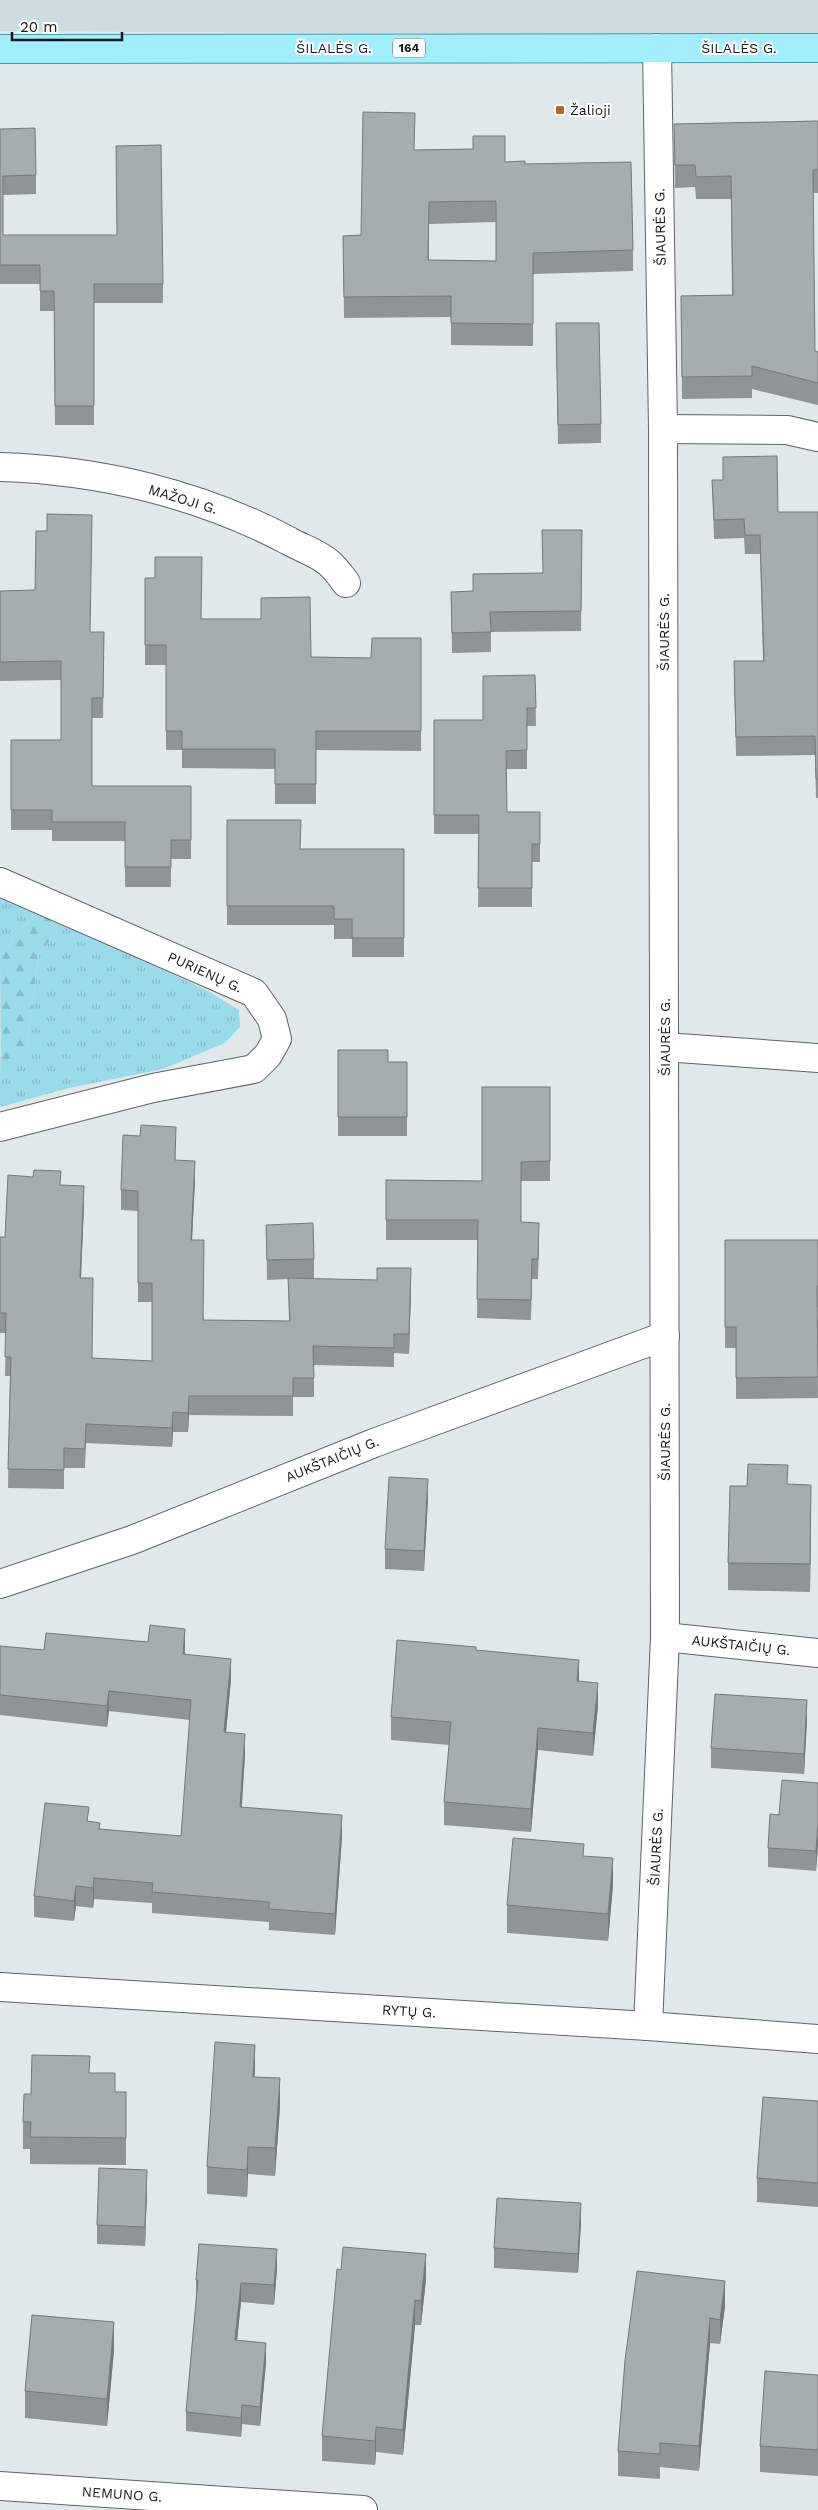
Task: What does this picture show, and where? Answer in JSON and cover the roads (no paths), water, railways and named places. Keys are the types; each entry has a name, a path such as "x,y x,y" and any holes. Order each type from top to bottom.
{"main road":[{"name":"ŠILALĖS G.","path":"0,49 818,48"}],"street":[{"name":"ŠIAURĖS G.","path":"648,2026 665,1637 663,429 658,48"},
{"path":"663,429 787,430 818,437"},
{"name":"MAŽOJI G.","path":"0,467 46,468 131,483 202,503 261,526 329,562 346,583"},
{"name":"PURIENŲ G.","path":"0,882 254,993 272,1019 276,1039 268,1055 254,1069 153,1088 0,1127"},
{"path":"665,1047 818,1058"},
{"name":"AUKŠTAIČIŲ G.","path":"0,1584 132,1540 374,1443 665,1336"},
{"name":"AUKŠTAIČIŲ G.","path":"665,1637 818,1653"},
{"name":"RYTŲ G.","path":"0,1987 648,2026 818,2039"},
{"name":"NEMUNO G.","path":"0,2486 363,2510"}],"place":[{"name":"Žalioji","path":"560,110"}]}
